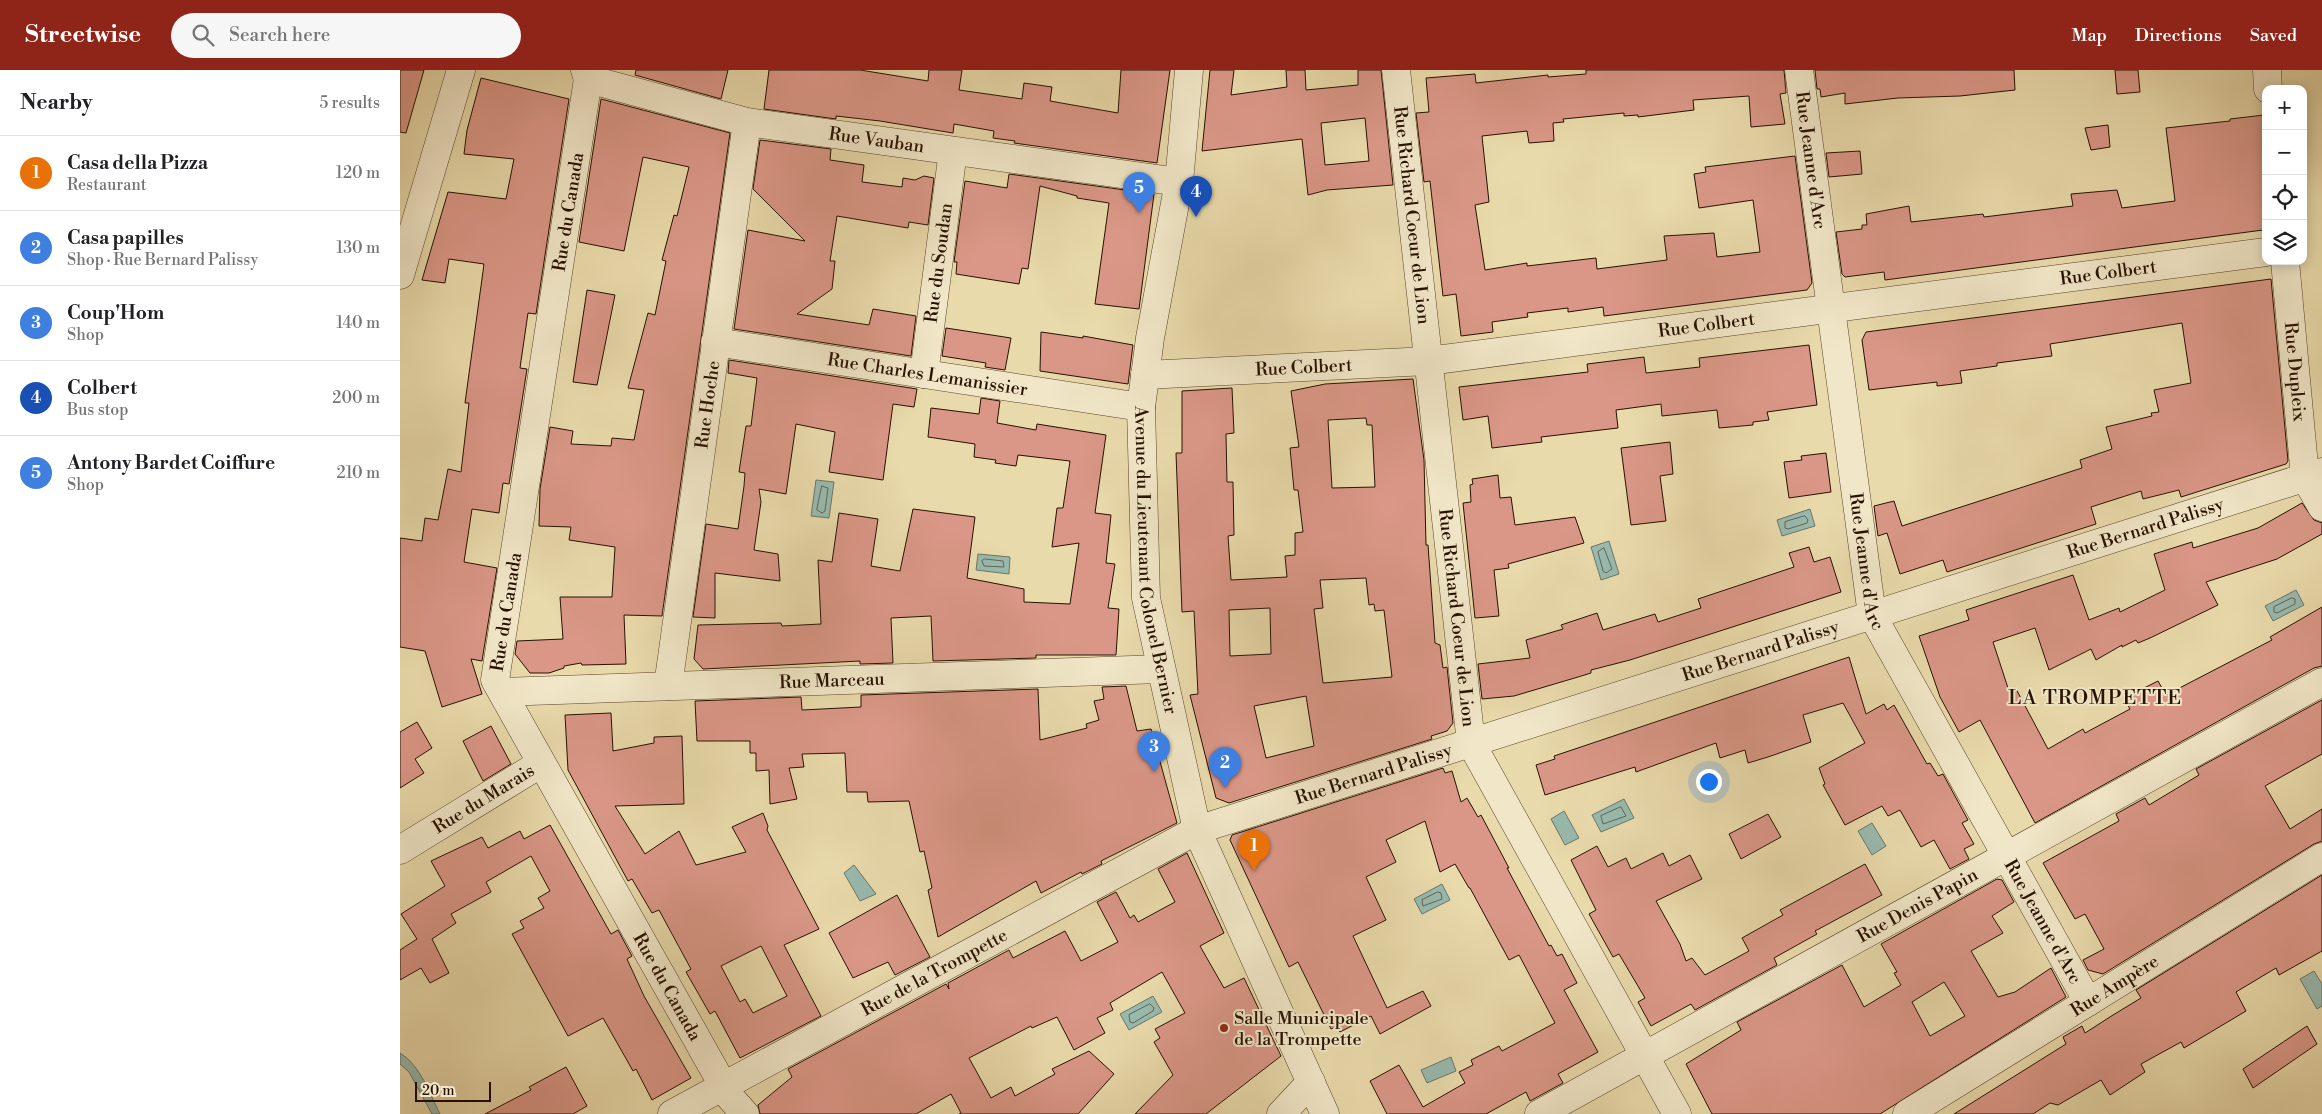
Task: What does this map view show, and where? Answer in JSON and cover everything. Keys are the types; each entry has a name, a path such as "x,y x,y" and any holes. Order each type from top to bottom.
{"street":[{"path":"400,275 462,70"},
{"name":"Avenue du Lieutenant Colonel Bernier","path":"1189,70 1179,182 1141,407 1146,598 1197,830 1326,1114"},
{"name":"Rue Richard Coeur de Lion","path":"1396,70 1471,743 1677,1114"},
{"name":"Rue Jeanne d'Arc","path":"1799,70 1872,615 2088,1002"},
{"path":"2266,70 2268,85"},
{"name":"Rue Vauban","path":"586,74 747,122 1179,182"},
{"name":"Rue du Canada","path":"586,74 495,680 540,764 723,1086 745,1114"},
{"name":"Rue Hoche","path":"668,686 747,122"},
{"name":"Rue du Soudan","path":"924,374 953,151"},
{"name":"Rue Colbert","path":"1145,375 1428,361 2262,253"},
{"name":"Rue Dupleix","path":"2286,265 2314,474 2322,507"},
{"name":"Rue Charles Lemanissier","path":"715,342 1141,407"},
{"name":"Rue Bernard Palissy","path":"1197,830 2314,474"},
{"name":"Rue Marceau","path":"503,692 1161,669"},
{"name":"Rue Denis Papin","path":"1539,1114 2322,682"},
{"name":"Rue du Marais","path":"400,850 540,764"},
{"name":"Rue de la Trompette","path":"672,1114 1197,830"},
{"name":"Rue Ampère","path":"1907,1114 2322,857"},
{"path":"1281,1114 1311,1082"}],"water":[{"path":"816,480 834,482 829,518 811,516"},
{"path":"1810,509 1815,526 1782,536 1777,520"},
{"path":"1609,541 1619,574 1601,580 1591,547"},
{"path":"978,554 1010,557 1009,574 976,570"},
{"path":"2296,590 2304,605 2273,621 2265,606"},
{"path":"1624,799 1634,818 1601,832 1592,815"},
{"path":"1564,811 1579,838 1565,845 1551,819"},
{"path":"1872,823 1886,846 1872,855 1858,831"},
{"path":"854,865 876,894 860,901 844,873"},
{"path":"1442,884 1450,900 1422,914 1414,899"},
{"path":"2314,971 2322,984 2322,1006 2317,1009 2300,979"},
{"path":"1153,996 1162,1012 1129,1030 1120,1014"},
{"path":"400,1053 419,1072 440,1114 432,1114 409,1072 400,1064"},
{"path":"1451,1057 1456,1071 1427,1083 1421,1070"}],"building":[{"path":"400,70 424,70 406,133 400,132"},
{"path":"636,70 728,70 721,99 635,75"},
{"path":"769,70 860,70 928,81 929,70 962,70 959,90 1022,99 1024,83 1052,87 1050,101 1118,113 1121,70 1170,70 1157,163 1014,143 1015,141 993,138 994,131 954,124 953,133 880,121 836,116 836,119 764,109"},
{"path":"1210,70 1234,70 1231,95 1287,87 1286,70 1305,70 1306,90 1358,85 1358,70 1381,70 1393,185 1327,190 1308,195 1302,139 1202,151","holes":["1365,118 1369,161 1325,165 1321,123"]},
{"path":"1586,70 1784,70 1786,93 1780,94 1785,124 1751,127 1749,96 1693,100 1694,110 1638,117 1638,115 1624,116 1624,113 1563,119 1564,122 1553,123 1554,141 1529,143 1527,131 1482,136 1489,202 1475,205 1485,270 1527,263 1527,266 1596,258 1597,269 1667,260 1664,236 1714,233 1717,257 1760,252 1753,200 1699,208 1694,174 1706,172 1705,167 1795,156 1812,283 1807,290 1604,316 1603,307 1568,312 1568,308 1527,313 1528,317 1492,322 1493,332 1461,336 1456,294 1443,296 1430,181 1424,182 1416,113 1429,112 1426,78 1475,74 1476,83 1548,75 1548,77 1586,74"},
{"path":"1815,70 2014,70 2015,90 1960,96 1898,98 1845,104 1845,93 1821,97 1820,89 1817,89"},
{"path":"2115,70 2138,70 2140,92 2117,94"},
{"path":"481,78 569,99 536,314 528,313 520,368 527,369 509,484 503,483 499,513 472,509 464,562 497,568 482,661 471,659 482,694 442,707 425,651 400,647 400,538 422,541 425,518 438,520 448,469 461,472 469,403 465,403 484,264 449,259 445,283 422,280 448,192 506,199 514,159 464,154 467,130"},
{"path":"601,99 730,133 662,616 624,615 626,664 582,665 581,663 564,666 564,668 549,673 530,673 515,654 517,641 563,639 560,597 612,597 615,547 569,540 571,527 539,526 540,489 550,427 573,431 571,444 611,446 612,438 634,440 644,390 628,388 648,313 655,315 666,261 662,260 674,215 677,216 689,167 643,157 624,251 579,242"},
{"path":"2262,115 2262,230 1885,280 1884,272 1845,277 1842,274 1836,232 1862,229 1862,225 1867,225 1866,214 1909,206 1911,222 1983,214 1984,217 2073,206 2071,194 2117,190 2122,208 2175,201 2166,128 2230,121 2230,119"},
{"path":"2108,125 2110,147 2091,150 2085,128"},
{"path":"760,140 831,149 830,160 864,165 862,182 902,187 903,178 915,180 924,176 934,178 928,225 909,222 908,228 837,216 830,261 835,261 832,289 797,314 869,325 873,309 916,316 911,356 734,329 748,230 805,241 753,189"},
{"path":"1860,151 1862,174 1829,177 1826,153"},
{"path":"1009,174 1154,194 1139,309 1095,304 1109,203 1077,198 1077,196 1040,186 1028,269 1022,268 1019,284 956,274 957,262 954,262 965,181 1007,188"},
{"path":"2271,279 2288,461 2286,464 2181,497 2179,490 2143,499 2141,491 2091,507 2096,524 1947,572 1943,560 1900,574 1887,533 1878,536 1874,506 1894,501 1902,526 2082,468 2080,460 2112,449 2106,427 2152,416 2151,413 2159,412 2154,390 2191,383 2182,323 2050,344 2052,356 1997,363 1997,366 1960,371 1962,383 1937,386 1937,382 1869,390 1862,340 1866,332"},
{"path":"587,290 615,295 597,385 573,382"},
{"path":"946,328 1011,338 1005,370 985,367 986,363 942,356"},
{"path":"1041,332 1083,338 1083,336 1133,345 1128,384 1040,371"},
{"path":"1809,345 1817,405 1767,412 1769,420 1753,422 1753,425 1719,428 1717,410 1662,416 1661,404 1616,410 1618,428 1541,437 1542,442 1492,448 1488,416 1463,420 1459,387 1588,372 1587,364 1644,357 1646,373 1700,367 1699,358"},
{"path":"729,360 917,389 914,407 893,404 883,480 829,472 835,432 796,424 786,494 759,489 761,502 754,550 778,554 780,581 715,573 715,618 693,617 706,524 738,529 745,473 739,472 746,426 751,426 757,378 728,373"},
{"path":"1413,379 1424,460 1426,545 1428,545 1435,643 1440,645 1443,668 1447,667 1453,723 1447,731 1431,736 1432,739 1229,803 1216,798 1190,695 1198,694 1194,611 1182,612 1176,453 1182,453 1182,391 1232,388 1234,433 1226,434 1227,482 1233,482 1234,535 1228,536 1231,580 1287,577 1285,556 1295,555 1295,533 1303,532 1298,490 1294,490 1290,448 1299,447 1291,391 1325,384","holes":["1366,418 1367,425 1372,425 1375,487 1332,488 1328,420","1366,578 1369,605 1374,604 1375,611 1384,610 1392,677 1323,683 1314,609 1323,608 1320,580","1270,608 1271,654 1230,656 1229,610","1306,696 1314,746 1266,758 1254,706"]},
{"path":"981,398 1000,401 997,423 1036,430 1037,424 1106,435 1095,513 1111,515 1106,563 1115,564 1108,608 1119,609 1116,655 1036,655 1036,658 933,661 931,616 891,618 893,663 860,664 860,661 703,669 694,659 698,625 781,623 782,626 821,624 818,560 832,562 839,513 878,519 871,566 900,571 913,509 975,517 967,578 1024,589 1024,602 1070,604 1079,543 1052,547 1057,508 1063,508 1070,461 1018,455 1016,466 995,463 996,460 974,457 975,444 928,437 931,408 979,414"},
{"path":"1670,442 1673,474 1660,476 1666,521 1631,525 1621,448"},
{"path":"1826,453 1831,492 1789,498 1784,462 1802,460 1801,456"},
{"path":"1498,475 1500,498 1511,497 1515,525 1575,517 1584,543 1508,564 1509,568 1494,570 1499,616 1475,618 1463,503 1471,502 1470,485 1473,484 1472,479"},
{"path":"2302,503 2314,520 2322,523 2322,534 2277,559 2206,582 2218,605 2150,638 2138,643 2136,640 2122,647 2122,645 2096,660 2091,649 2049,670 2035,628 1993,642 2009,691 2015,687 2048,749 2083,729 2085,733 2130,709 2124,698 2158,681 2166,695 2272,640 2270,637 2322,607 2322,666 2314,668 2035,823 1980,720 1959,732 1940,697 1919,636 1969,620 1966,610 2073,575 2089,620 2119,608 2120,612 2165,590 2154,554 2192,542 2193,548 2258,528"},
{"path":"1809,547 1814,562 1830,557 1841,592 1630,660 1591,670 1591,673 1578,677 1514,696 1482,699 1478,664 1530,658 1526,640 1563,629 1561,625 1597,613 1603,630 1655,614 1658,622 1701,608 1698,599 1794,567 1789,553"},
{"path":"1849,657 1866,714 1884,704 1887,710 1894,705 1927,764 1930,763 1938,776 1943,774 1968,820 1962,823 1974,844 1964,849 1969,859 1950,869 1934,840 1921,847 1900,810 1888,816 1882,806 1845,825 1823,785 1825,784 1819,768 1865,743 1843,703 1803,715 1811,742 1768,757 1748,763 1745,750 1720,758 1716,743 1636,772 1635,767 1545,795 1536,765 1555,759 1554,756"},
{"path":"1126,686 1137,731 1151,729 1177,823 1101,861 1102,864 1082,874 1081,872 1041,893 1036,881 938,937 928,890 932,888 924,851 920,852 909,801 868,802 867,792 847,792 845,753 802,754 804,767 789,768 797,799 770,804 769,770 756,771 756,753 750,753 750,741 697,741 695,701 801,697 802,710 861,707 861,695 1038,689 1040,740 1087,728 1086,724 1099,720 1094,701 1104,699 1102,687"},
{"path":"2322,700 2322,754 2265,786 2290,829 2322,809 2322,841 2314,844 2103,974 2088,970 2083,960 2104,949 2085,914 2075,919 2043,863 2119,821 2116,814 2145,798 2149,805 2199,775 2196,769"},
{"path":"611,713 613,751 654,743 654,737 682,736 684,804 615,806 645,854 679,831 696,865 746,852 732,827 763,813 768,826 767,830 819,929 784,945 821,1016 740,1058 715,1011 710,1014 686,972 691,969 659,910 652,913 632,879 628,881 568,770 565,715","holes":["761,946 787,996 753,1013 745,999 740,1002 721,966"]},
{"path":"417,722 432,748 415,759 424,773 400,788 400,732"},
{"path":"491,726 511,764 483,781 463,741"},
{"path":"1443,768 1445,773 1452,771 1461,802 1467,798 1478,817 1481,815 1549,946 1551,945 1557,956 1562,954 1577,983 1564,990 1598,1052 1558,1074 1563,1083 1530,1101 1526,1092 1486,1114 1387,1114 1370,1081 1399,1065 1423,1107 1465,1083 1459,1072 1473,1065 1471,1060 1499,1046 1502,1051 1555,1023 1519,955 1509,960 1455,864 1440,872 1425,821 1386,840 1396,862 1366,877 1386,920 1353,936 1387,1008 1423,991 1431,1006 1380,1034 1371,1016 1340,1032 1337,1026 1331,1029 1298,962 1289,967 1230,840 1232,835"},
{"path":"1768,814 1781,837 1741,859 1729,834"},
{"path":"550,825 611,934 618,930 632,956 627,959 644,996 691,1078 652,1100 636,1069 633,1071 603,1018 568,1036 512,934 524,928 520,921 544,908 538,898 550,891 531,856 486,882 491,892 451,914 456,923 432,939 449,973 430,983 421,968 400,980 400,950 417,939 401,914 445,886 431,861 482,837 488,848 520,831 524,839"},
{"path":"1597,846 1608,867 1626,858 1631,869 1663,853 1669,866 1690,855 1702,879 1656,901 1680,944 1686,961 1692,958 1705,975 1749,951 1742,938 1783,915 1780,910 1865,864 1882,895 1815,931 1817,934 1774,958 1777,965 1695,1010 1691,1004 1651,1026 1638,1002 1645,998 1619,954 1613,957 1589,914 1596,910 1571,860"},
{"path":"1187,853 1224,933 1200,946 1224,988 1244,978 1281,1056 1206,1114 1135,1114 1173,1075 1154,1042 1160,1038 1155,1029 1185,1013 1162,972 1110,1003 1113,1010 1097,1018 1105,1033 1074,1050 1057,1017 1032,1028 1031,1026 969,1058 991,1098 1011,1087 1015,1096 1055,1074 1052,1069 1089,1051 1114,1074 1078,1114 959,1114 961,1113 951,1094 916,1114 760,1114 758,1105 792,1077 788,1069 946,984 949,989 948,983 1009,950 1013,958 1065,931 1081,961 1118,942 1097,902 1116,892 1130,918 1134,915 1138,922 1175,902 1158,869"},
{"path":"2322,875 2322,951 2279,975 2276,968 2236,992 2246,1011 2184,1048 2181,1042 2141,1064 2145,1072 2110,1095 2101,1080 2058,1105 2050,1103 2033,1114 1954,1114 2066,1044 2063,1037 2082,1026 2085,1033 2141,998 2136,990"},
{"path":"1997,879 2002,880 2014,902 1992,916 2003,933 1971,951 1998,997 2015,992 2051,968 2066,997 1880,1114 1712,1114 1686,1064 1741,1030 1737,1022 1842,965 1864,1007 1901,985 1894,973 1897,972 1881,944","holes":["1944,982 1965,1016 1930,1036 1912,1002"]},
{"path":"897,895 930,957 895,975 888,962 853,978 829,933"},
{"path":"2307,1026 2317,1044 2253,1088 2243,1069"},
{"path":"566,1067 587,1106 573,1114 485,1114 531,1090 529,1087"}],"place":[{"name":"Antony Bardet Coiffure","path":"1139,213"},
{"name":"Colbert","path":"1196,217"},
{"name":"Coup'Hom","path":"1154,772"},
{"name":"Casa papilles","path":"1225,788"},
{"name":"Casa della Pizza","path":"1254,871"},
{"name":"Salle Municipale de la Trompette","path":"1224,1028"}],"district":[{"name":"LA TROMPETTE","path":"2095,697"}]}
